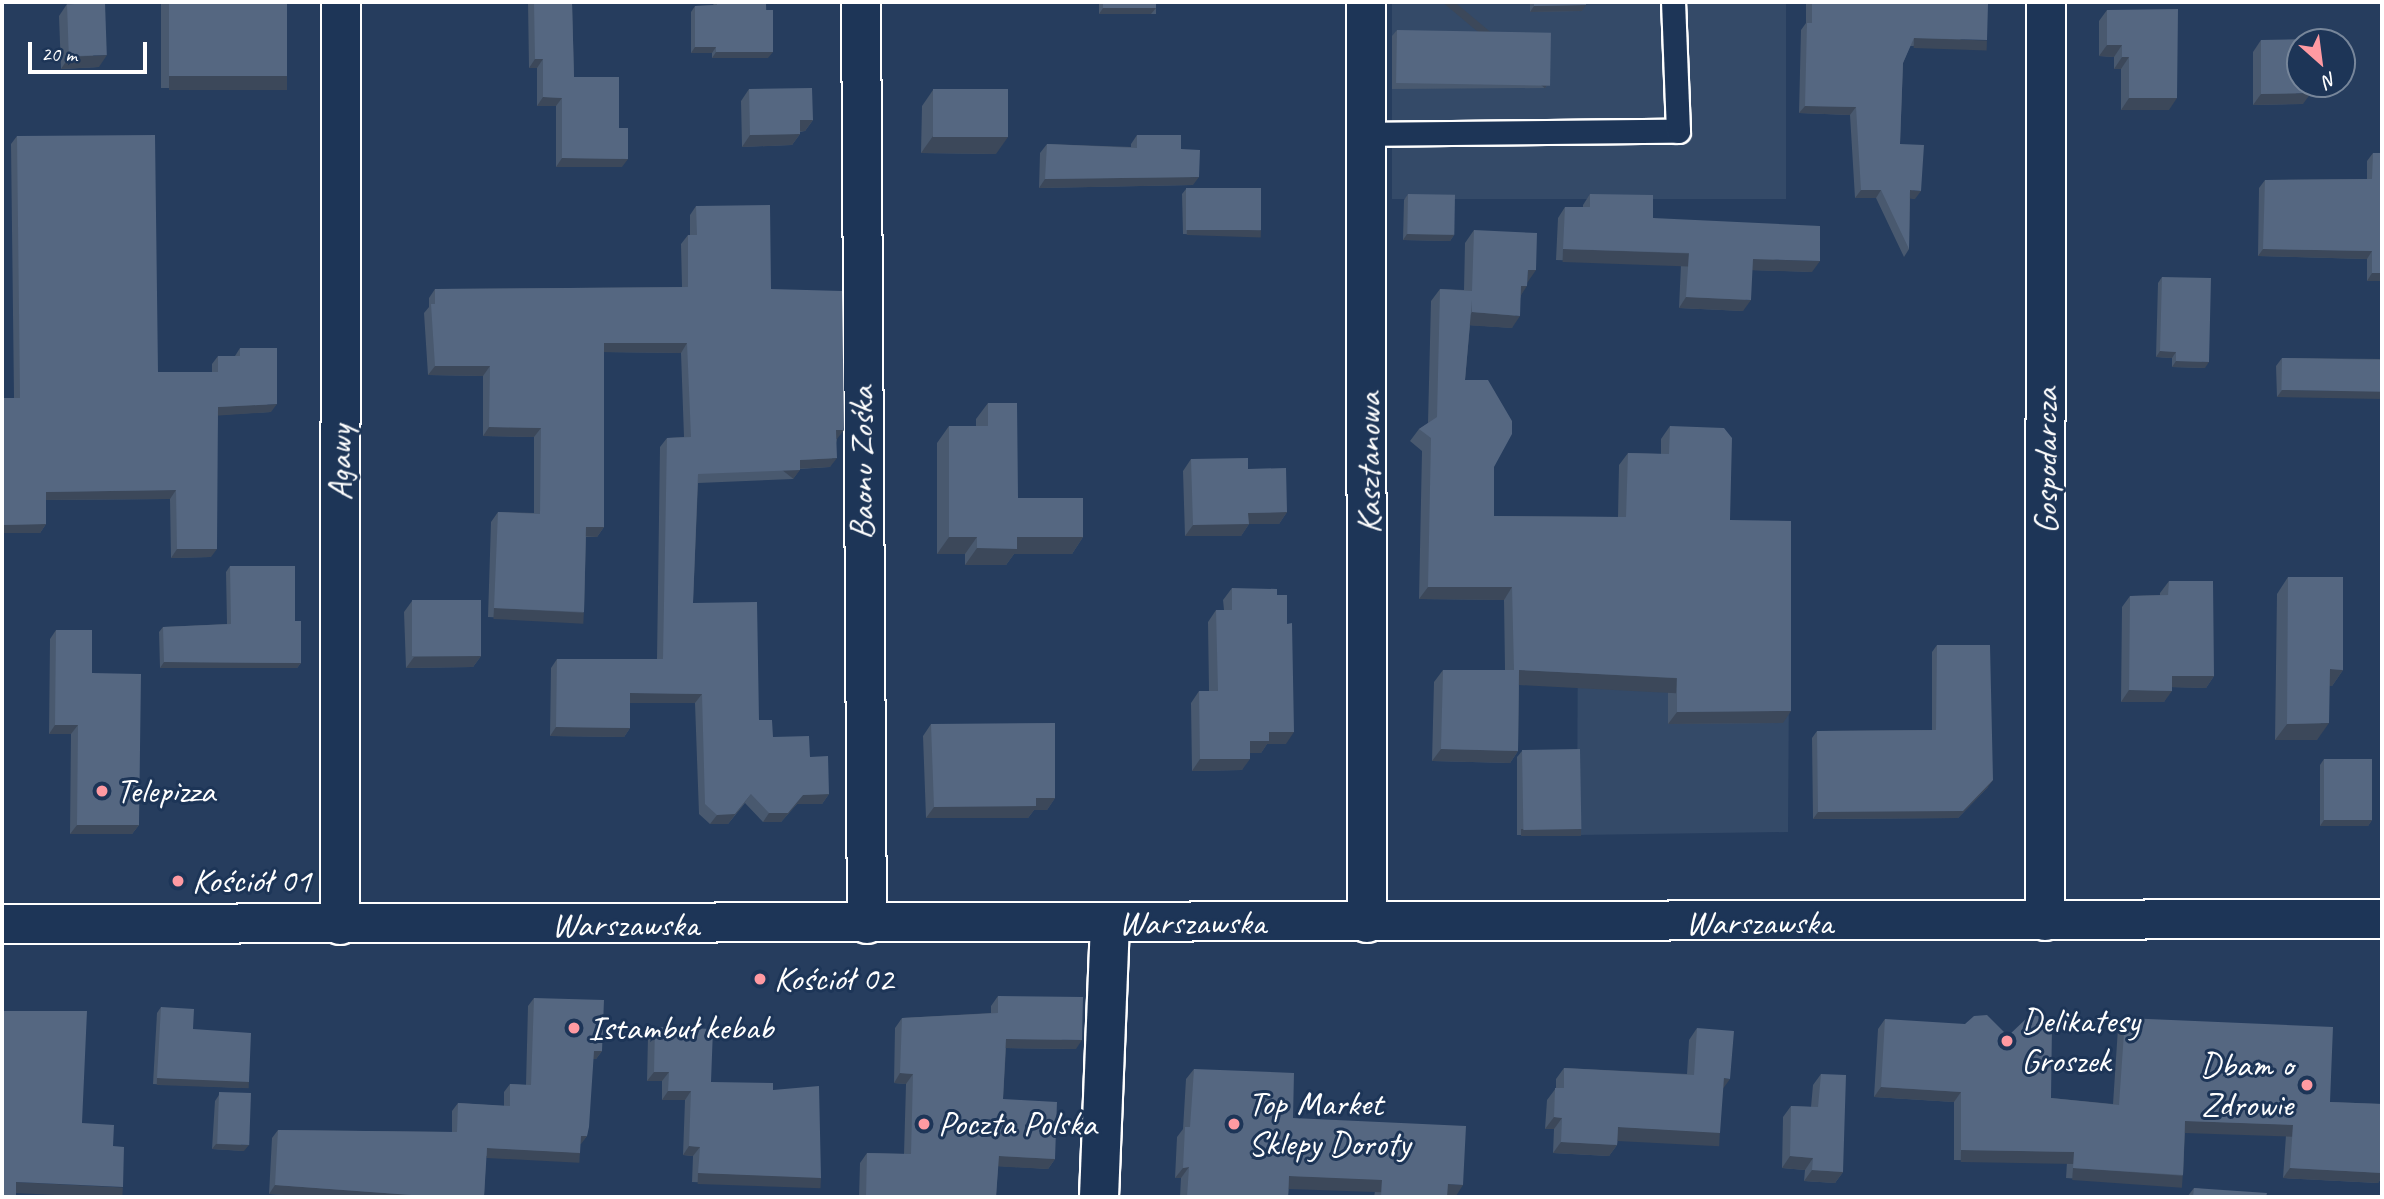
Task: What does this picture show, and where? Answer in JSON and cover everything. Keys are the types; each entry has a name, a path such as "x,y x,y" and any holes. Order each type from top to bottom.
{"street":[{"name":"Agawy","path":"340,925 341,2"},
{"name":"Baonu Zośka","path":"861,2 867,924"},
{"name":"Kasztanowa","path":"1366,2 1367,923"},
{"name":"Gospodarcza","path":"2045,921 2046,2"},
{"name":"Warszawska","path":"2,924 2382,919"},
{"path":"1099,1197 1110,923"}],"lane":[{"path":"1367,134 1678,131 1673,2"}],"shaded area":[{"path":"1392,2 1786,2 1786,199 1392,199"},
{"path":"1790,526 1788,832 1577,835 1578,618"}],"building":[{"path":"169,2 287,2 287,76 169,76"},
{"path":"534,2 572,2 574,77 619,77 619,128 628,128 628,159 562,158 562,98 543,97 543,59 535,59"},
{"path":"717,2 766,2 766,10 773,10 773,52 716,52 716,47 695,47 695,6 717,5"},
{"path":"1103,2 1156,2 1156,8 1103,8"},
{"path":"1534,2 1586,2 1586,5 1534,6"},
{"path":"1812,2 1988,4 1987,40 1914,38 1903,63 1900,144 1924,145 1921,191 1910,190 1909,249 1881,190 1861,190 1856,107 1805,106 1807,23 1812,23"},
{"path":"105,3 107,55 69,56 67,4"},
{"path":"2178,9 2177,98 2129,98 2129,57 2122,57 2122,45 2107,45 2107,10"},
{"path":"1397,30 1551,33 1550,86 1396,83"},
{"path":"2286,39 2286,94 2261,94 2261,40"},
{"path":"812,88 813,120 800,120 800,134 750,135 749,89"},
{"path":"933,89 1008,89 1008,137 933,137"},
{"path":"155,135 158,372 218,372 218,356 240,356 240,348 277,348 277,404 218,407 217,549 177,549 176,490 46,492 46,524 2,525 2,398 20,398 17,136"},
{"path":"1137,135 1181,135 1181,149 1200,150 1199,177 1045,179 1047,144 1137,148"},
{"path":"2373,153 2382,153 2382,273 2372,273 2372,251 2263,249 2265,180 2372,179"},
{"path":"1186,188 1261,188 1261,230 1186,230"},
{"path":"1408,194 1455,195 1454,235 1407,234"},
{"path":"1590,194 1653,195 1653,218 1820,226 1820,261 1753,259 1751,300 1686,297 1689,253 1563,249 1565,207 1590,207"},
{"path":"770,205 771,289 842,291 844,430 836,430 837,458 800,460 800,470 698,474 693,603 757,602 759,720 772,720 773,737 809,736 810,757 828,756 829,794 803,795 788,813 769,813 751,794 735,814 717,815 705,804 702,694 630,693 630,728 556,727 557,659 663,659 667,438 691,437 687,343 604,343 604,527 586,527 584,612 494,608 498,512 540,514 541,428 489,427 490,366 435,366 431,304 435,304 435,289 688,287 688,235 697,235 696,206"},
{"path":"1474,230 1537,233 1536,270 1528,270 1527,286 1521,286 1520,316 1472,312 1472,300 1465,380 1488,380 1512,421 1512,434 1494,467 1494,516 1626,517 1628,453 1669,454 1670,426 1724,428 1732,438 1730,520 1791,521 1791,711 1677,712 1677,678 1519,670 1518,751 1441,749 1443,670 1514,670 1512,587 1428,587 1431,438 1419,429 1437,417 1440,289 1472,291"},
{"path":"2162,277 2211,278 2209,362 2176,361 2176,352 2160,351"},
{"path":"2282,358 2382,360 2381,392 2281,390"},
{"path":"988,403 1017,403 1018,498 1083,498 1083,537 1017,537 1017,549 977,548 977,537 949,537 949,426 988,426"},
{"path":"1248,458 1248,469 1286,468 1287,512 1248,513 1249,524 1193,525 1191,459"},
{"path":"230,566 295,566 295,621 301,621 301,663 164,662 163,627 231,624"},
{"path":"2288,577 2343,577 2343,670 2330,669 2329,723 2287,724"},
{"path":"2169,581 2213,581 2214,676 2172,676 2172,691 2129,690 2130,596 2168,595"},
{"path":"1232,588 1277,589 1277,595 1287,595 1287,624 1292,623 1294,732 1269,732 1269,741 1250,741 1250,759 1200,759 1199,691 1218,691 1216,610 1232,610"},
{"path":"412,600 481,600 481,656 412,656"},
{"path":"56,630 92,630 92,673 141,674 139,825 77,825 78,725 55,725"},
{"path":"1937,645 1990,645 1993,780 1963,811 1818,812 1817,731 1936,730"},
{"path":"1055,723 1055,798 1036,798 1036,806 934,807 931,724"},
{"path":"1580,749 1581,829 1523,830 1522,750"},
{"path":"2324,759 2372,759 2372,820 2324,820"},
{"path":"998,996 1083,997 1082,1040 1006,1039 1003,1099 1057,1102 1055,1159 999,1156 996,1197 866,1197 867,1153 911,1154 913,1074 900,1073 902,1018 998,1013"},
{"path":"534,998 604,1000 602,1051 594,1051 589,1127 587,1136 581,1136 580,1153 487,1148 484,1197 424,1197 275,1185 278,1130 457,1132 458,1103 510,1106 510,1084 531,1085"},
{"path":"161,1007 194,1009 193,1029 251,1033 249,1082 157,1078"},
{"path":"2,1011 87,1011 82,1123 114,1125 113,1146 124,1147 123,1187 16,1182 16,1197 2,1197"},
{"path":"1987,1015 2008,1036 2029,1016 2043,1016 2052,1025 2051,1098 2119,1105 2125,1018 2333,1027 2330,1102 2382,1104 2382,1173 2290,1168 2293,1125 2185,1121 2183,1175 2073,1168 2074,1152 1961,1150 1961,1092 1881,1087 1885,1019 1965,1024 1974,1016"},
{"path":"655,1027 713,1029 711,1082 773,1083 773,1090 819,1086 821,1178 698,1173 700,1147 689,1146 691,1091 668,1091 669,1072 654,1072"},
{"path":"1697,1028 1734,1031 1730,1079 1724,1078 1720,1133 1618,1127 1617,1145 1561,1142 1562,1118 1554,1117 1555,1088 1564,1088 1564,1068 1694,1075"},
{"path":"1194,1069 1294,1073 1293,1118 1466,1126 1463,1185 1448,1184 1447,1197 1381,1197 1382,1180 1289,1176 1288,1197 1187,1197 1189,1167 1183,1168 1185,1127 1190,1127"},
{"path":"1821,1074 1846,1075 1843,1172 1812,1170 1813,1158 1790,1156 1791,1106 1818,1107"},
{"path":"219,1092 251,1093 249,1145 217,1144"},
{"path":"2194,1188 2267,1193 2266,1197 2193,1197"},
{"path":"149,1195 187,1197 149,1197"}],"place":[{"name":"Telepizza","path":"102,791"},
{"name":"Kościół 01","path":"178,881"},
{"name":"Kościół 02","path":"760,979"},
{"name":"Istambuł kebab","path":"574,1028"},
{"name":"Delikatesy Groszek","path":"2007,1041"},
{"name":"Dbam o Zdrowie","path":"2307,1085"},
{"name":"Poczta Polska","path":"924,1124"},
{"name":"Top Market Sklepy Doroty","path":"1234,1124"}]}
